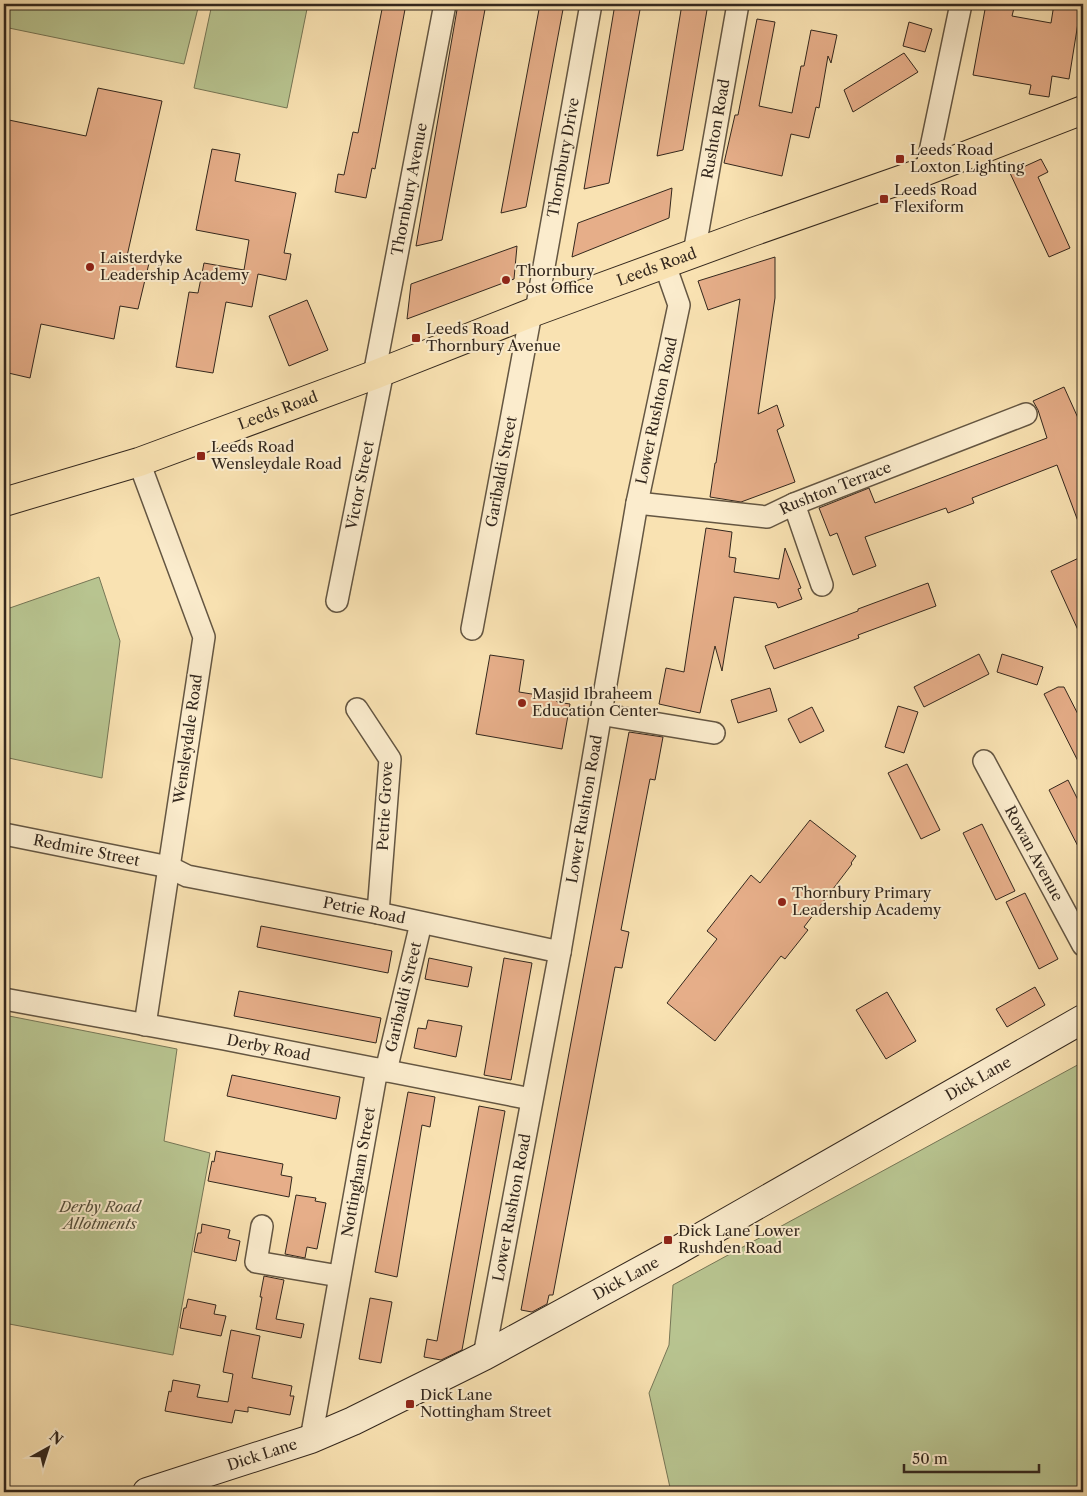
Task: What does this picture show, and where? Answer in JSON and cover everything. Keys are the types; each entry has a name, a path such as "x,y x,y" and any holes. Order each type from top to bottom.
{"highway":[{"name":"Leeds Road","path":"4,502 139,462 379,373 534,312 926,171 1083,110"}],"street":[{"name":"Thornbury Avenue","path":"379,373 445,4"},
{"name":"Thornbury Drive","path":"534,312 591,4"},
{"name":"Rushton Road","path":"694,253 738,4"},
{"path":"926,171 960,4"},
{"name":"Lower Rushton Road","path":"484,1356 560,952 636,503 679,306 665,265"},
{"name":"Garibaldi Street","path":"472,629 534,312"},
{"name":"Victor Street","path":"337,601 379,373"},
{"name":"Rushton Terrace","path":"636,503 768,516 794,504 1026,414"},
{"name":"Wensleydale Road","path":"139,462 204,637 146,1025"},
{"path":"794,504 822,585"},
{"name":"Petrie Grove","path":"357,709 390,759 378,913"},
{"path":"599,714 714,733"},
{"name":"Rowan Avenue","path":"984,761 1083,945"},
{"name":"Redmire Street","path":"4,834 169,868"},
{"name":"Petrie Road","path":"169,868 187,876 378,913 560,952"},
{"name":"Garibaldi Street","path":"382,1070 421,923"},
{"name":"Derby Road","path":"4,999 531,1099"},
{"name":"Dick Lane","path":"147,1492 311,1439 353,1421 484,1356 671,1254 1083,1019"},
{"name":"Nottingham Street","path":"311,1439 339,1276 382,1070"},
{"path":"262,1226 256,1262 339,1276"}],"green space":[{"path":"4,4 199,4 184,64 4,27"},
{"path":"212,4 308,4 287,108 194,88"},
{"path":"99,577 120,641 102,778 4,757 4,610"},
{"name":"Derby Road Allotments","path":"4,1015 177,1049 164,1141 210,1153 173,1355 4,1323"},
{"path":"1083,1062 1083,1492 671,1492 649,1393 669,1345 673,1285"}],"building":[{"path":"383,4 406,4 375,169 372,168 366,198 335,192 338,174 344,175 353,132 358,133"},
{"path":"458,4 486,4 442,240 416,246"},
{"path":"540,4 564,4 526,207 501,213"},
{"path":"615,4 641,4 609,183 584,189"},
{"path":"682,4 708,4 683,150 657,156"},
{"path":"986,4 1015,4 1012,16 1051,23 1054,4 1081,4 1069,79 1052,76 1049,97 1029,94 1031,85 973,75"},
{"path":"757,19 775,22 759,106 792,113 801,66 804,66 811,30 837,35 831,63 828,56 819,108 816,107 809,138 791,134 782,176 724,163 735,115 738,115"},
{"path":"909,22 932,29 925,52 903,46"},
{"path":"904,53 918,72 853,112 844,90"},
{"path":"98,88 162,101 127,256 150,259 138,309 120,306 114,339 41,324 30,378 4,372 4,119 86,136"},
{"path":"212,149 240,154 235,181 296,193 284,253 291,254 286,280 258,274 252,307 226,302 213,373 176,367 189,292 198,293 204,263 244,270 249,240 196,230"},
{"path":"1041,159 1048,172 1038,177 1070,248 1049,257 1010,173"},
{"path":"672,188 669,218 572,257 578,223"},
{"path":"517,246 514,279 407,319 411,284"},
{"path":"775,257 775,298 758,414 777,405 784,426 777,430 795,482 741,502 710,497 740,299 708,310 698,281"},
{"path":"307,300 328,350 289,366 269,316"},
{"path":"1064,387 1083,429 1083,532 1057,465 972,498 974,503 948,513 946,508 865,537 876,566 853,575 837,533 830,536 819,508 869,488 875,503 1047,438 1033,401"},
{"path":"706,528 732,532 729,557 736,558 734,572 779,579 785,548 801,588 798,589 802,599 778,608 776,603 734,597 722,671 715,646 700,713 659,704 666,668 684,672"},
{"path":"1083,556 1083,641 1051,571"},
{"path":"928,583 936,606 858,635 859,638 774,669 765,646"},
{"path":"979,654 989,674 924,707 914,687"},
{"path":"1002,654 1043,667 1037,685 997,672"},
{"name":"Masjid Ibraheem Education Center","path":"490,655 524,660 519,692 557,698 557,702 570,704 562,749 476,734"},
{"path":"1058,687 1064,687 1083,724 1083,771 1044,694"},
{"path":"770,688 777,711 738,723 731,700"},
{"path":"898,706 918,712 904,753 885,747"},
{"path":"812,707 824,731 800,743 788,719"},
{"path":"629,732 663,737 655,780 650,779 621,930 629,932 622,968 615,967 553,1295 549,1295 547,1304 532,1312 521,1310"},
{"path":"907,764 940,830 921,839 888,773"},
{"path":"1068,780 1083,810 1083,856 1049,790"},
{"path":"810,820 856,856 804,927 808,930 785,959 781,956 715,1041 667,1003 717,939 707,931 751,875 760,883"},
{"path":"982,824 1015,891 996,900 963,833"},
{"path":"1025,893 1058,959 1039,969 1006,902"},
{"path":"261,926 392,951 388,973 257,947"},
{"path":"429,958 472,967 468,987 425,979"},
{"path":"504,958 532,963 511,1080 484,1075"},
{"path":"1035,987 1045,1005 1007,1027 996,1009"},
{"path":"239,991 381,1018 376,1043 234,1016"},
{"path":"887,992 916,1041 886,1059 856,1010"},
{"path":"428,1020 462,1026 456,1057 414,1048 418,1028 426,1029"},
{"path":"232,1075 340,1097 336,1119 227,1096"},
{"path":"408,1092 435,1097 430,1127 422,1125 397,1277 375,1272"},
{"path":"479,1106 505,1111 462,1350 441,1360 424,1357 427,1339 437,1341"},
{"path":"216,1151 283,1164 281,1175 292,1177 289,1197 208,1181"},
{"path":"296,1195 316,1198 315,1201 326,1203 317,1249 307,1247 305,1258 285,1254"},
{"path":"202,1224 230,1230 228,1238 240,1241 236,1261 194,1252 198,1233 201,1233"},
{"path":"264,1276 284,1280 276,1319 304,1324 301,1338 256,1329"},
{"path":"370,1298 392,1302 381,1363 359,1359"},
{"path":"188,1299 216,1305 214,1314 226,1316 221,1336 180,1328"},
{"path":"231,1330 260,1336 252,1378 292,1386 290,1396 294,1396 290,1415 248,1407 248,1412 235,1410 232,1423 165,1411 173,1380 200,1385 197,1397 228,1402 233,1374 223,1372"}],"place":[{"name":"Leeds Road Loxton Lighting","path":"900,159"},
{"name":"Leeds Road Flexiform","path":"884,199"},
{"name":"Laisterdyke Leadership Academy","path":"90,267"},
{"name":"Thornbury Post Office","path":"506,280"},
{"name":"Leeds Road Thornbury Avenue","path":"416,338"},
{"name":"Leeds Road Wensleydale Road","path":"201,456"},
{"name":"Masjid Ibraheem Education Center","path":"522,703"},
{"name":"Thornbury Primary Leadership Academy","path":"782,902"},
{"name":"Dick Lane Lower Rushden Road","path":"668,1240"},
{"name":"Dick Lane Nottingham Street","path":"410,1404"}]}
